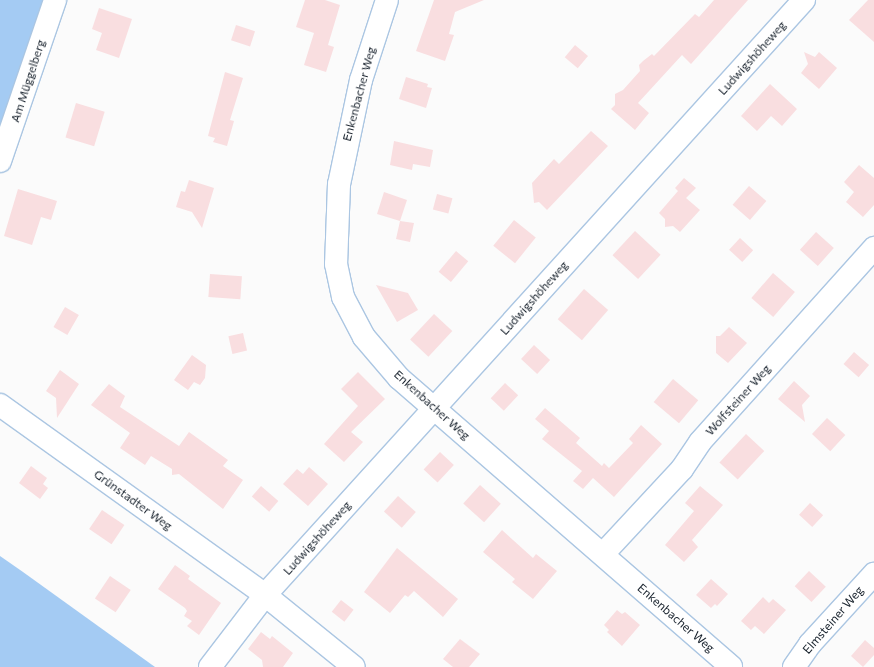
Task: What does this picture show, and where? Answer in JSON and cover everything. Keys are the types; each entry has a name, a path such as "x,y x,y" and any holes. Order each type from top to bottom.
{"street":[{"name":"Am Müggelberg","path":"0,161 55,0"},
{"name":"Enkenbacher Weg","path":"387,0 361,80 347,136 339,184 336,264 342,297 364,337 399,378 731,667"},
{"name":"Ludwigshöheweg","path":"265,595 804,0"},
{"name":"Wolfsteiner Weg","path":"603,554 682,469 700,442 874,248"},
{"name":"Grünstadter Weg","path":"0,405 265,595 354,667"},
{"name":"Elmsteiner Weg","path":"794,667 810,644 874,574"},
{"path":"210,667 265,595"}],"shaded area":[{"path":"0,0 48,0 0,151"},
{"path":"0,556 23,572 155,667 0,667"}],"building":[{"path":"305,0 325,0 340,5 328,45 334,47 326,72 304,65 314,33 296,27"},
{"path":"434,0 484,0 455,12 449,34 454,35 445,61 416,51"},
{"path":"714,0 748,0 691,64 682,55 638,103 649,113 635,130 611,109 615,105 615,94 623,90 640,71 639,65 643,61 652,54 654,56 695,14 699,17"},
{"path":"868,0 874,0 874,42 849,20"},
{"path":"99,8 132,19 119,58 96,50 102,33 92,29"},
{"path":"236,25 255,31 250,46 231,40"},
{"path":"575,45 588,56 578,68 565,57"},
{"path":"804,52 815,57 819,52 837,68 819,89 801,73 808,64"},
{"path":"225,72 243,78 230,120 234,121 227,146 213,142 215,138 208,136"},
{"path":"406,77 428,84 427,87 432,88 426,108 399,99"},
{"path":"770,84 797,109 782,126 771,116 757,131 741,116"},
{"path":"76,103 105,112 94,146 65,137"},
{"path":"591,131 608,146 547,210 539,202 534,203 532,183 554,159 559,164"},
{"path":"394,141 433,150 430,167 413,164 412,170 390,165"},
{"path":"859,165 874,178 874,205 863,217 846,202 854,192 844,182"},
{"path":"684,178 696,188 686,198 700,210 680,232 673,226 665,227 665,219 659,213 678,191 675,188"},
{"path":"189,180 214,188 202,228 192,212 176,207 181,191 185,192"},
{"path":"749,186 766,201 750,220 733,205"},
{"path":"18,189 57,201 51,220 41,217 32,245 4,236"},
{"path":"384,192 407,200 400,221 377,214"},
{"path":"437,194 452,198 448,214 433,209"},
{"path":"514,220 536,238 515,263 493,246"},
{"path":"400,221 414,223 410,242 396,239"},
{"path":"635,231 661,255 638,279 612,255"},
{"path":"816,232 834,248 818,266 800,250"},
{"path":"740,238 753,250 742,262 729,250"},
{"path":"456,251 468,261 451,282 439,272"},
{"path":"773,273 795,292 773,317 751,298"},
{"path":"210,274 242,276 240,299 208,297"},
{"path":"376,285 408,293 418,310 397,322"},
{"path":"584,289 608,310 582,340 558,319"},
{"path":"65,307 79,315 67,335 54,327"},
{"path":"434,314 452,331 428,357 410,340"},
{"path":"729,327 747,343 728,363 716,353 716,336 720,336"},
{"path":"243,333 247,351 232,354 228,336"},
{"path":"534,345 550,360 537,374 521,359"},
{"path":"854,352 869,365 859,377 844,364"},
{"path":"192,355 206,365 205,378 200,385 194,382 188,390 174,380"},
{"path":"60,370 79,384 57,418 56,398 46,391"},
{"path":"358,372 385,399 351,432 363,442 344,462 324,444 358,406 341,389"},
{"path":"673,379 698,400 679,423 654,402"},
{"path":"794,381 810,396 802,405 805,422 778,399"},
{"path":"505,383 518,395 504,411 491,398"},
{"path":"109,384 125,396 120,407 179,446 189,432 228,460 223,466 243,480 223,509 179,474 172,475 172,469 151,456 145,465 120,448 130,433 91,405"},
{"path":"545,408 580,438 576,443 602,466 604,463 609,468 633,443 629,439 641,425 662,444 614,497 593,478 583,489 573,481 582,471 542,439 549,431 535,419"},
{"path":"827,418 845,435 830,451 812,434"},
{"path":"746,434 764,451 738,480 719,463"},
{"path":"440,452 454,465 438,483 424,470"},
{"path":"31,466 47,478 43,484 48,488 40,499 19,483"},
{"path":"309,467 328,484 308,506 283,484 297,469 303,474"},
{"path":"480,485 501,504 484,522 463,504"},
{"path":"261,486 278,501 269,512 252,497"},
{"path":"700,486 723,505 692,540 698,547 684,562 665,545 694,511 685,503"},
{"path":"398,496 416,512 402,528 384,512"},
{"path":"810,503 823,515 812,527 799,515"},
{"path":"102,510 124,525 112,544 89,529"},
{"path":"502,530 533,558 536,554 557,571 533,599 512,582 515,579 483,552"},
{"path":"397,548 458,599 443,617 414,591 408,597 405,595 390,613 364,592"},
{"path":"175,565 190,576 188,579 221,603 199,635 187,626 192,621 184,616 187,611 185,608 158,589"},
{"path":"809,571 826,587 811,602 795,586"},
{"path":"110,576 131,590 116,612 95,598"},
{"path":"711,579 728,594 717,606 715,604 711,608 696,595"},
{"path":"763,597 769,603 773,599 786,610 764,634 755,626 751,630 741,621"},
{"path":"341,600 354,610 344,622 332,612"},
{"path":"617,610 622,614 625,612 640,625 622,646 607,632 609,630 604,625"},
{"path":"261,632 270,639 272,636 293,653 283,667 263,667 262,660 248,649"},
{"path":"460,639 480,654 469,667 453,667 443,659"},
{"path":"865,640 874,648 874,655 863,667 851,656"}]}
